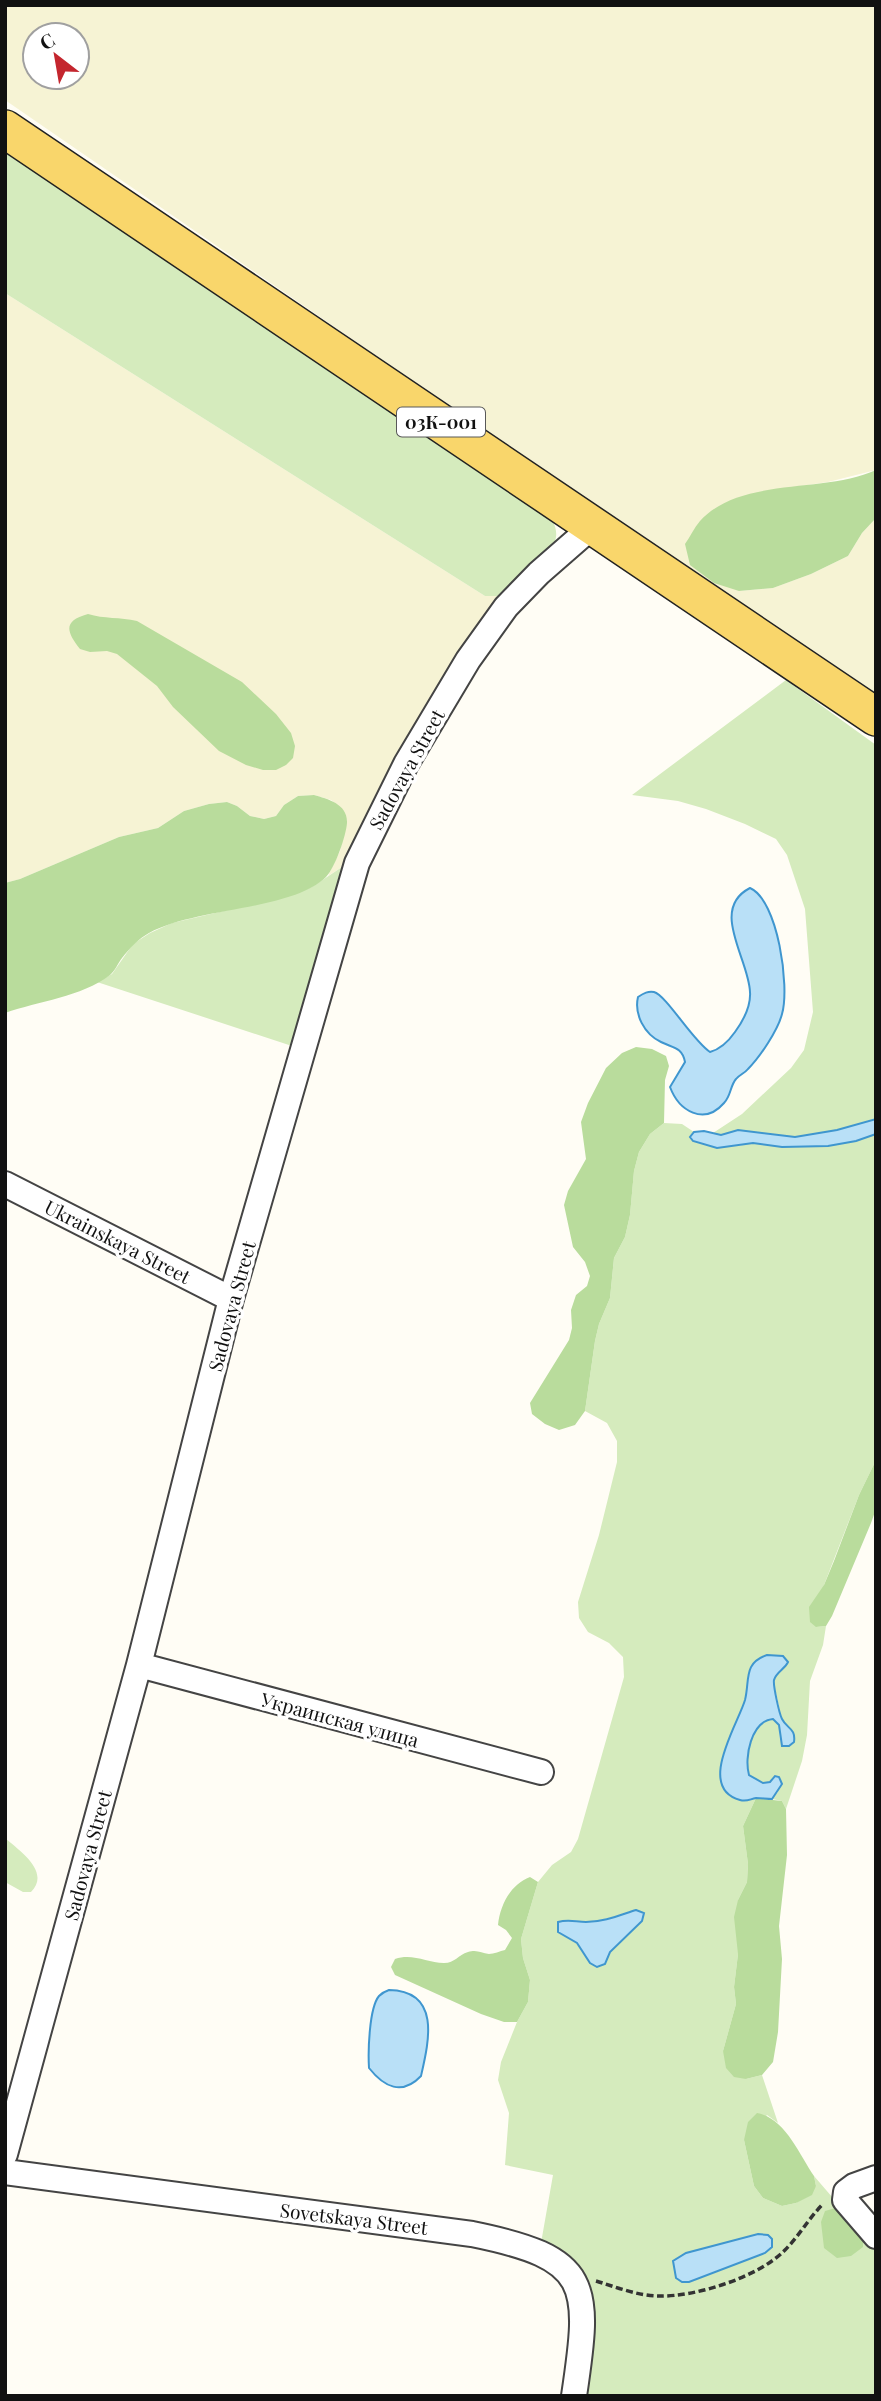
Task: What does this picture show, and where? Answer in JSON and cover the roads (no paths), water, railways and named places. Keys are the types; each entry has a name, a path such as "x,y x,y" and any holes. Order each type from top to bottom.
{"main road":[{"name":"03К-001","path":"5,129 876,717"}],"street":[{"name":"Sadovaya Street","path":"5,2154 139,1665 232,1299 357,863 406,764 468,660 514,599 539,573 594,525"},
{"name":"Ukrainskaya Street","path":"5,1184 232,1299"},
{"name":"Украинская улица","path":"139,1665 541,1772"},
{"name":"Sovetskaya Street","path":"5,2172 472,2234 520,2244 558,2261 570,2273 580,2292 583,2336 573,2396"},
{"path":"859,2185 845,2200 876,2236"}],"water":[{"path":"750,888 760,896 775,926 783,965 782,1014 768,1043 753,1064 736,1079 724,1103 708,1114 693,1113 679,1103 670,1087 685,1062 684,1057 645,1029 639,1017 638,997 650,992 659,995 710,1052 727,1042 741,1023 749,1003 748,979 732,921 733,908 738,897"},
{"path":"876,1119 876,1134 828,1146 782,1147 753,1143 717,1148 693,1141 690,1137 694,1132 721,1135 738,1130 795,1137 837,1130"},
{"path":"767,1655 783,1656 788,1662 774,1683 781,1716 792,1731 794,1742 789,1746 782,1746 779,1725 773,1719 759,1726 749,1750 749,1775 763,1783 770,1782 775,1776 779,1777 782,1784 772,1799 742,1801 727,1793 721,1783 720,1769 723,1754 745,1700 751,1667 759,1658"},
{"path":"636,1910 644,1913 642,1921 610,1952 605,1964 597,1967 590,1963 577,1943 558,1932 558,1922 599,1921"},
{"path":"389,1990 406,1993 417,1999 428,2020 427,2048 421,2076 407,2086 394,2087 387,2084 369,2068 373,2010 379,1996"},
{"path":"758,2234 768,2235 772,2239 772,2247 765,2253 689,2282 676,2278 673,2261 686,2253"}]}
